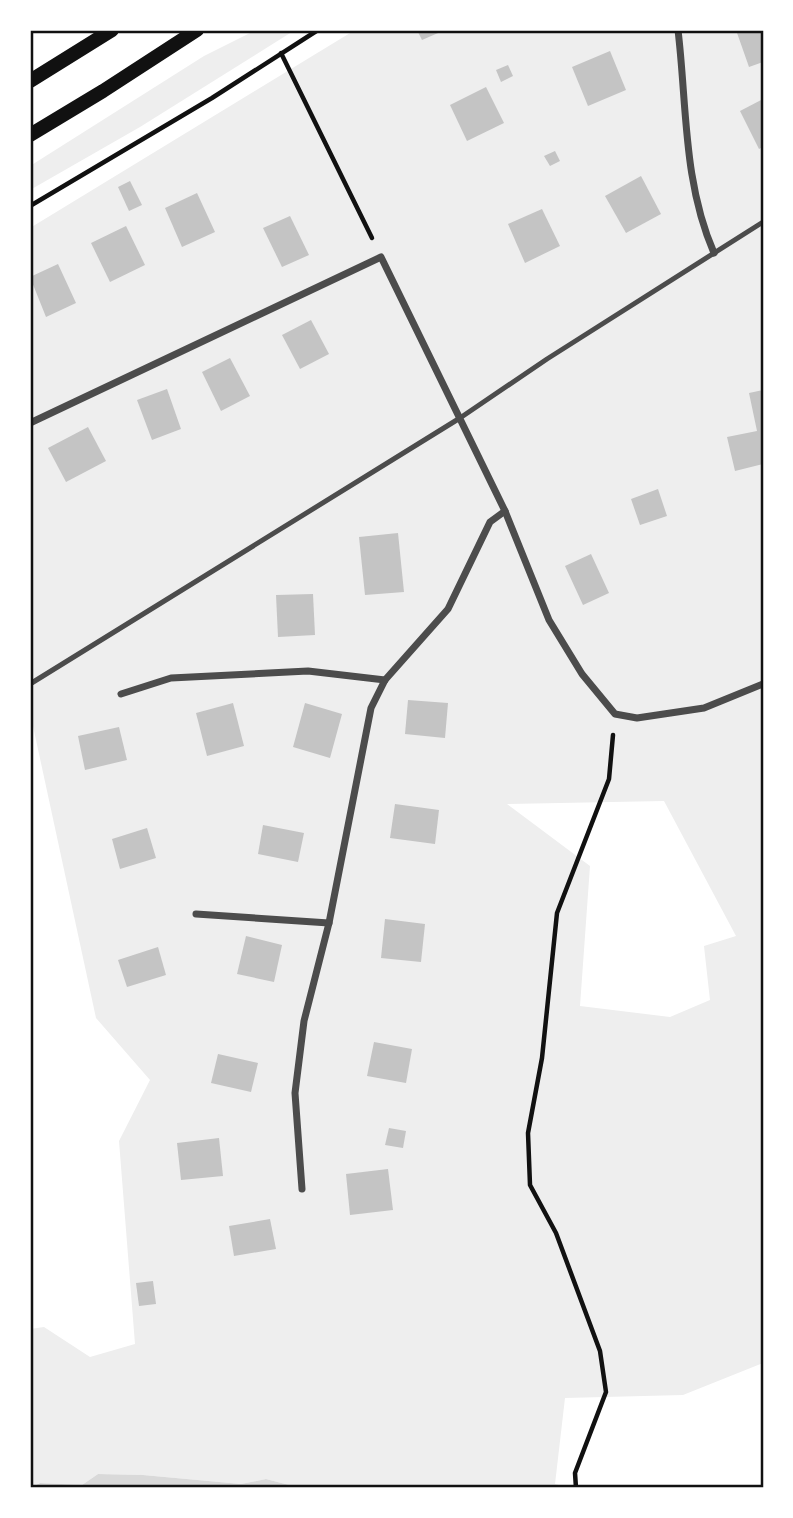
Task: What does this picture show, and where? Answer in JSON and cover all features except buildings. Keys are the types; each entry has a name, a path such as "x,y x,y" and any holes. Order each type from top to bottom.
{"main road":[{"path":"30,81 112,30"},
{"path":"30,135 197,30"}],"street":[{"path":"678,30 688,159 701,225 714,253"},
{"path":"30,423 381,257 505,511 549,620 582,674 615,713 637,718 704,708 763,684"},
{"path":"302,1189 295,1093 304,1021 329,923 371,708 385,680 448,609 490,522 505,511"},
{"path":"121,694 171,678 308,671 385,680"},
{"path":"196,914 329,923"}],"lane":[{"path":"30,684 460,418 763,222"}],"path":[{"path":"30,206 318,30"},
{"path":"281,53 381,257"},
{"path":"576,1488 575,1473 606,1392 600,1351 556,1233 530,1185 528,1133 542,1058 557,913 609,779 615,713"}],"shaded area":[{"path":"256,30 295,30 140,127 30,190 30,166 204,56"},
{"path":"355,30 763,30 763,1363 683,1395 565,1398 555,1484 570,1488 319,1488 266,1479 241,1484 143,1475 98,1474 82,1485 40,1483 30,1487 30,1329 44,1327 90,1357 135,1344 119,1141 150,1080 96,1018 33,726 30,724 30,228","holes":["664,801 736,936 704,946 710,1000 670,1017 580,1006 590,866 507,804"]},
{"path":"98,1474 143,1475 241,1484 266,1479 319,1488 30,1488 40,1483 82,1485"}]}
